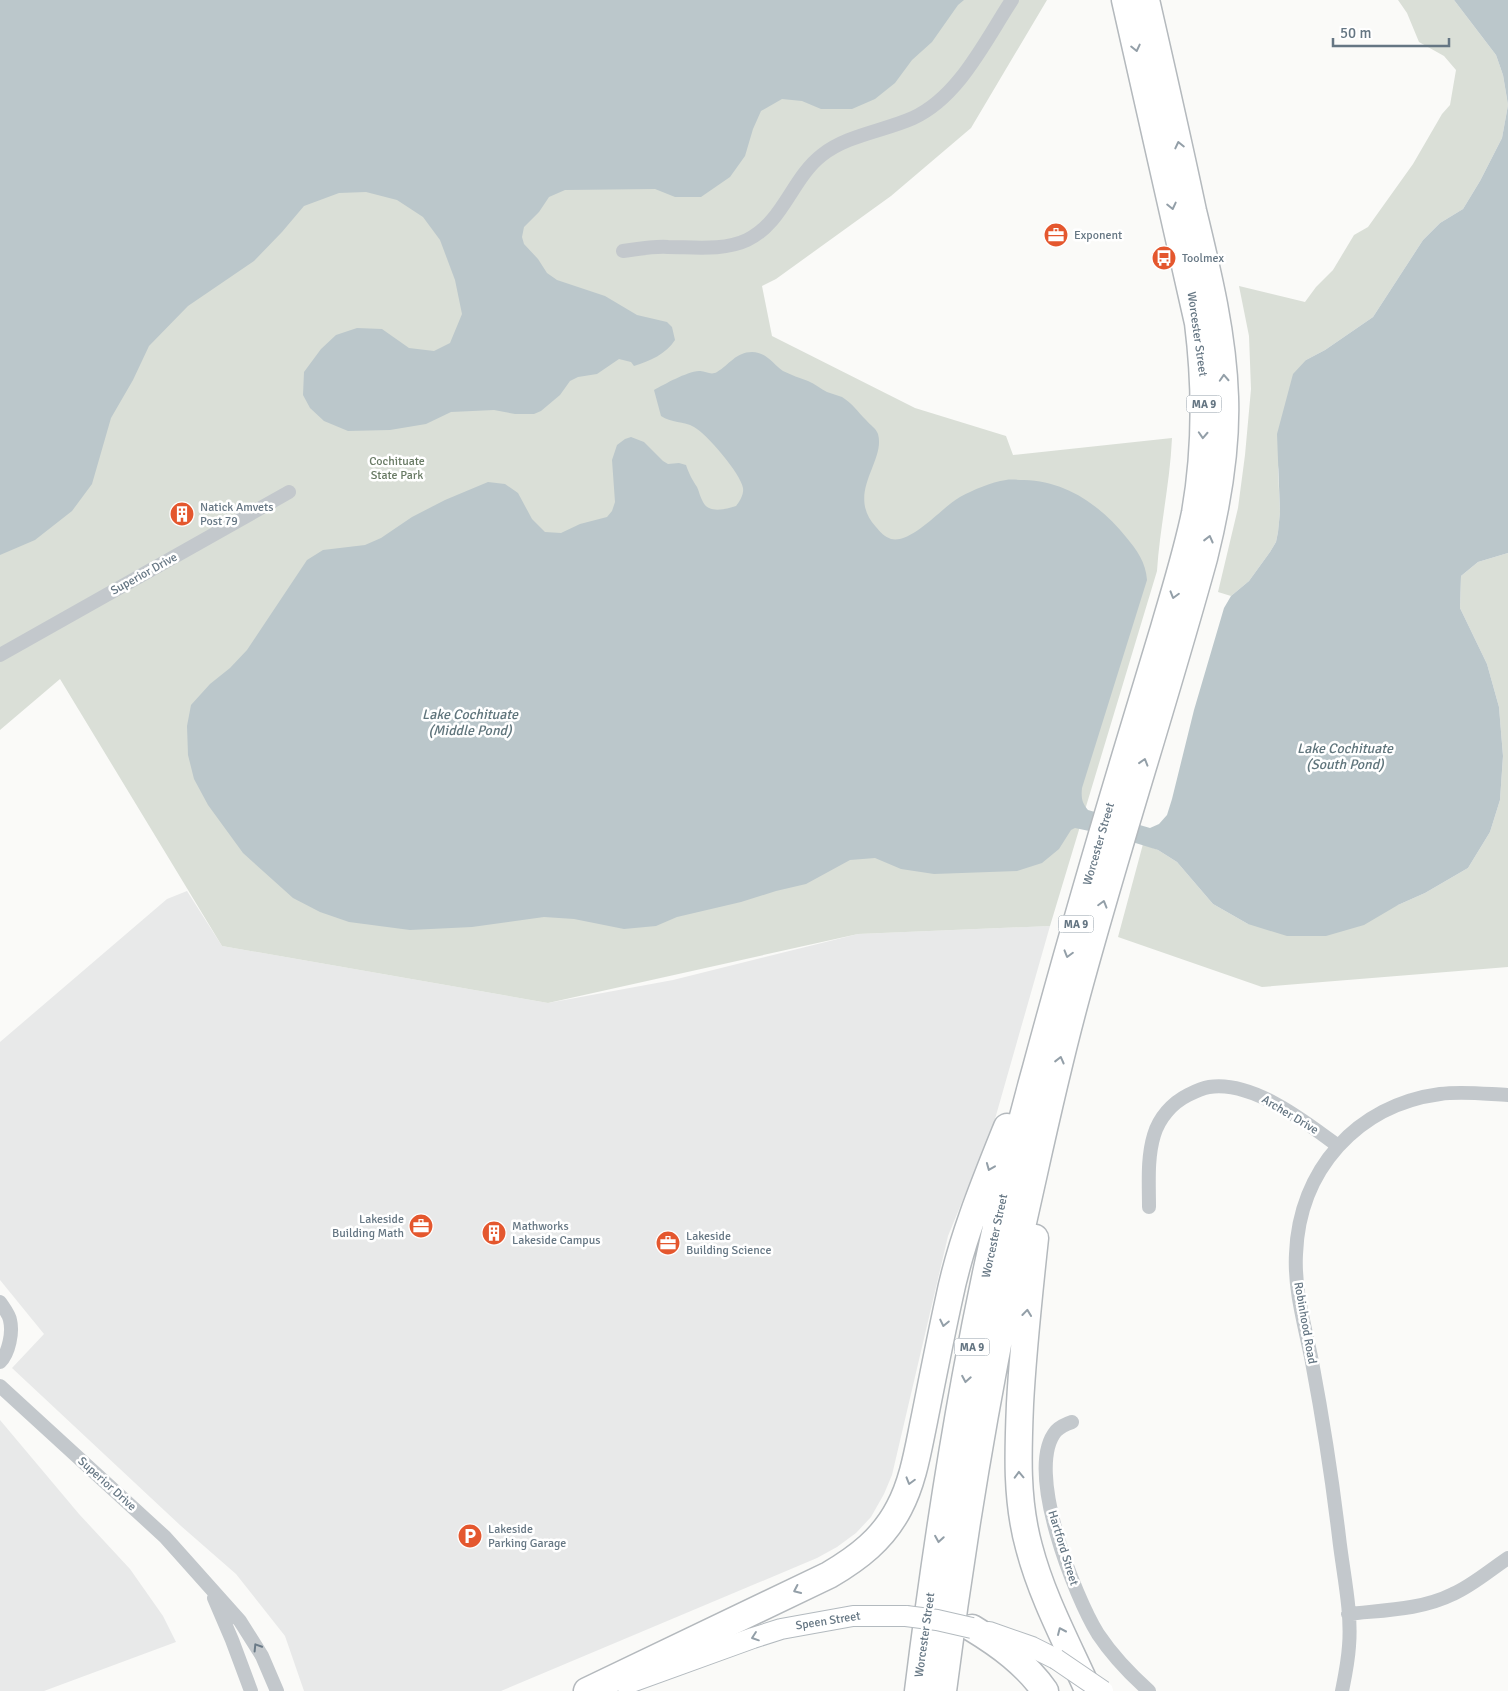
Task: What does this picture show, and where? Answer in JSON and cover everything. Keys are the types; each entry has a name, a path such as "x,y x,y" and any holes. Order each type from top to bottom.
{"highway":[{"name":"Worcester Street","path":"943,1691 985,1416 1019,1239 1079,987 1110,843 1188,541 1199,485 1204,412 1202,356 1198,323 1125,0"},
{"name":"Worcester Street","path":"1120,806 1197,584 1211,531 1221,477 1225,425 1222,348 1214,304 1146,0"},
{"name":"Worcester Street","path":"918,1691 945,1498 976,1330 1020,1129 1052,1008 1110,843"},
{"path":"587,1691 829,1575 862,1554 891,1523 900,1507 913,1471 949,1297 964,1241 1052,1008"},
{"path":"1049,1108 1023,1360 1019,1449 1020,1502 1028,1546 1040,1585 1088,1691"},
{"path":"972,1628 1013,1656 1030,1672 1045,1691"}],"main road":[{"name":"Speen Street","path":"606,1691 781,1629 854,1616 906,1616 937,1620 972,1628 1018,1642 1056,1659 1103,1691"}],"street":[{"path":"623,251 666,246 708,248 737,243 753,236 774,217 801,177 821,155 836,145 914,118 930,109 946,96 966,71 1012,0"},
{"name":"Superior Drive","path":"0,655 289,492"},
{"name":"Archer Drive","path":"1149,1207 1151,1149 1161,1119 1181,1098 1209,1087 1240,1089 1255,1095 1310,1126 1338,1146"},
{"name":"Robinhood Road","path":"1342,1691 1350,1646 1348,1614 1326,1440 1298,1289 1296,1270 1298,1233 1302,1214 1321,1171 1338,1146 1366,1121 1403,1103 1441,1094 1508,1095"},
{"path":"0,1302 10,1318 11,1334 0,1362"},
{"name":"Superior Drive","path":"0,1386 165,1536 240,1622 268,1667 277,1691"},
{"name":"Hartford Street","path":"1072,1422 1056,1431 1050,1442 1047,1456 1046,1478 1049,1498 1062,1551 1076,1590 1098,1634 1123,1666 1149,1691"},
{"path":"1348,1614 1403,1608 1437,1601 1469,1585 1508,1558"},
{"name":"Superior Drive","path":"209,1586 251,1691"}],"shaded area":[{"name":"Mathworks Lakeside Campus","path":"187,891 222,946 548,1003 673,980 858,934 1050,926 993,1126 948,1236 892,1475 871,1517 856,1533 837,1547 817,1558 501,1691 304,1691 285,1636 236,1574 181,1526 12,1368 44,1334 0,1280 0,1042 167,899"},
{"path":"0,1420 79,1514 130,1569 163,1616 176,1642 44,1691 0,1691"}],"green space":[{"name":"Cochituate State Park","path":"0,0 1047,0 971,128 891,196 776,279 762,286 772,336 915,408 1006,436 1013,455 1172,438 1157,571 1050,926 858,934 548,1003 222,946 60,679 0,730"},
{"path":"1398,0 1454,0 1496,55 1503,75 1508,105 1502,138 1463,209 1440,223 1423,240 1373,317 1325,350 1306,360 1278,469 1280,512 1276,542 1249,581 1231,596 1218,592 1238,508 1251,389 1249,336 1239,286 1305,302 1316,287 1333,270 1354,235 1368,227 1413,164 1442,114 1450,105 1456,70 1444,56 1419,42 1407,13"},
{"path":"1508,553 1508,967 1262,987 1118,937 1143,844 1158,850 1177,862 1213,904 1248,924 1398,905 1425,893 1468,868 1490,832 1500,800 1503,756 1499,707 1487,664 1460,608 1461,576 1478,562"}],"water":[{"path":"0,0 964,0 958,5 932,42 912,60 895,83 875,99 852,109 821,109 802,101 782,99 761,111 753,129 745,156 730,177 701,197 675,197 655,189 565,190 549,197 539,212 524,227 522,237 524,244 538,259 547,273 557,280 605,296 637,315 667,322 672,327 675,340 657,356 634,366 631,362 619,359 597,374 578,377 570,381 560,395 541,411 534,414 515,414 494,410 451,412 426,424 390,430 348,431 324,421 310,408 303,395 304,372 321,349 336,335 357,328 382,329 409,348 434,351 450,343 462,314 455,280 440,240 423,217 397,200 366,192 339,193 304,206 254,261 188,306 149,346 133,380 111,418 92,484 72,511 35,540 0,555"},
{"path":"1454,0 1508,0 1508,105 1503,75 1496,55"},
{"name":"Lake Cochituate (Middle Pond)","path":"1508,105 1508,553 1478,562 1461,576 1460,608 1487,664 1499,707 1503,756 1500,800 1490,832 1468,868 1364,925 1326,936 1287,936 1248,924 1213,904 1177,862 1158,850 1113,836 1075,828 1071,830 1059,849 1042,863 1017,871 934,874 901,869 875,858 850,860 806,884 677,917 656,926 624,929 574,919 544,917 472,927 410,930 349,922 320,912 293,898 243,853 208,805 194,779 188,755 187,726 191,705 210,684 230,668 247,650 307,560 323,550 365,545 381,538 412,517 445,500 488,482 505,484 518,493 532,519 545,532 561,533 580,524 607,517 612,511 615,502 612,460 617,445 631,437 644,442 668,464 679,463 686,465 702,500 709,508 718,510 736,506 743,493 743,488 730,464 700,431 694,427 661,416 654,390 694,372 714,373 737,356 752,352 765,356 783,371 842,397 876,430 879,445 877,456 868,478 864,502 868,514 876,527 891,539 899,539 917,531 960,497 982,487 1006,480 1039,481 1068,490 1093,505 1116,525 1140,557 1145,568 1147,580 1082,788 1082,798 1088,810 1150,828 1159,824 1167,815 1172,799 1194,710 1224,608 1231,596 1249,581 1276,542 1280,512 1277,434 1293,374 1306,360 1325,350 1373,317 1423,240 1440,223 1463,209 1502,138"}],"place":[{"name":"Exponent","path":"1056,235"},
{"name":"Toolmex","path":"1164,258"},
{"name":"Natick Amvets Post 79","path":"182,514"},
{"name":"Lakeside Building Math","path":"421,1226"},
{"name":"Mathworks Lakeside Campus","path":"494,1233"},
{"name":"Lakeside Building Science","path":"668,1243"},
{"name":"Lakeside Parking Garage","path":"470,1536"}],"water label":[{"name":"Lake Cochituate (South Pond)","path":"1345,756"}]}
